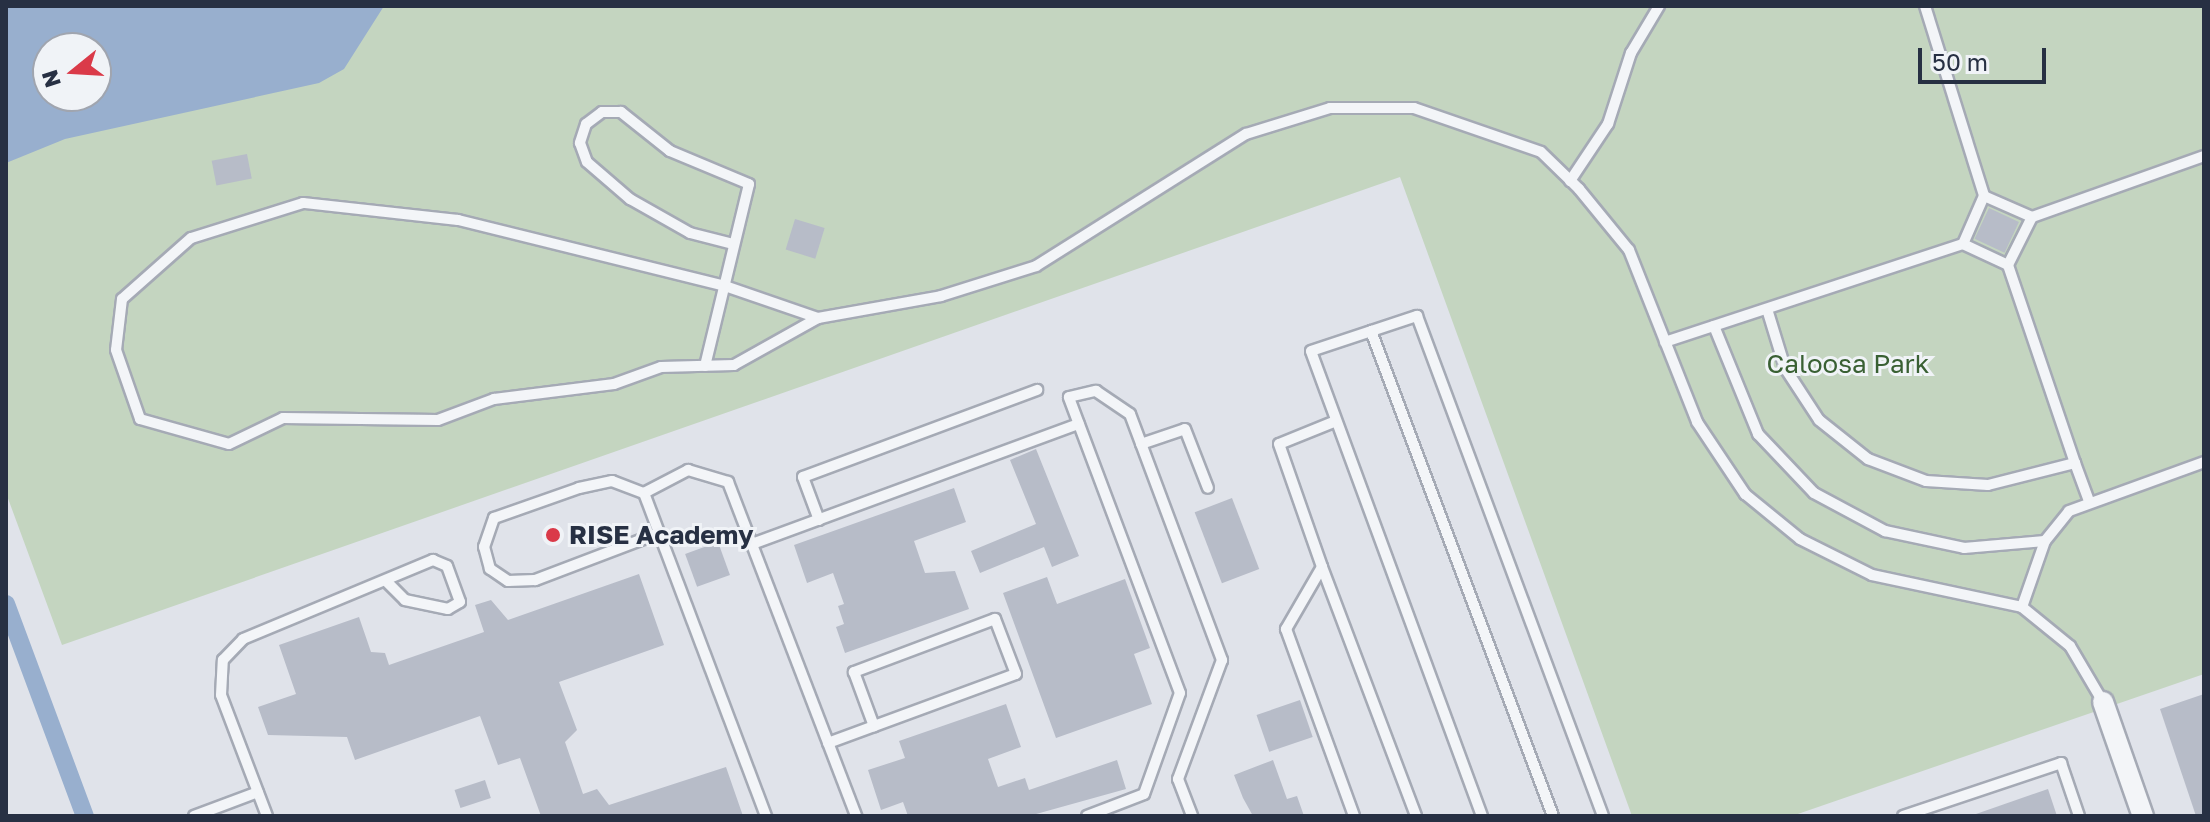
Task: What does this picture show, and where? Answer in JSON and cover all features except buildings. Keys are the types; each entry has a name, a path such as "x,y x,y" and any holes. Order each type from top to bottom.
{"street":[{"path":"2103,702 2143,816"}],"lane":[{"path":"1570,181 1608,124 1631,53 1659,6"},
{"path":"1925,6 1984,196 1963,244"},
{"path":"818,318 725,286 458,220 303,203 191,238 122,299 116,350 140,419 229,444 283,418 438,420 494,399 614,384 661,367 734,365 818,318 941,296 1036,266 1246,134 1330,108 1414,108 1473,123 1541,152 1570,181 1629,250 1697,422 1745,494 1800,539 1872,575 2022,607 2070,646 2103,702"},
{"path":"705,366 749,184 670,151 621,112 602,112 586,124 580,143 587,162 630,199 690,233 733,244"},
{"path":"1984,196 2032,217 2204,156"},
{"path":"2032,217 2008,265 2089,501"},
{"path":"1665,342 1963,244 2008,265"},
{"path":"1767,309 1785,368 1811,407 1868,459 1926,481 1988,485 2075,463"},
{"path":"1482,816 1311,351 1417,316 1603,816"},
{"path":"1714,326 1758,434 1814,493 1885,531 1964,548 2045,541"},
{"path":"1371,331 1553,816"},
{"path":"819,520 803,477 1037,390"},
{"path":"1087,816 1144,794 1180,693 1069,397 1110,395 1130,414 1222,660 1178,779 1192,816"},
{"path":"1336,421 1279,444 1416,816"},
{"path":"752,544 1079,424"},
{"path":"1141,444 1185,429 1208,488"},
{"path":"2022,607 2045,541 2069,511 2089,501 2204,462"},
{"path":"659,533 535,580 508,581 490,569 484,531 494,518 612,481 644,493 688,470 711,472 728,482 856,816"},
{"path":"644,493 766,816"},
{"path":"267,816 221,695 223,660 243,639 433,560 447,566 460,602 448,609 405,600 386,581"},
{"path":"1322,567 1286,629 1354,816"},
{"path":"828,743 1016,674 995,619 854,672 874,726"},
{"path":"1903,816 2061,763 2079,816"},
{"path":"194,816 214,812 258,792"}],"green space":[{"name":"Caloosa Park","path":"6,6 2204,6 2204,674 1792,816 1632,816 1400,177 62,645 6,493"}],"water":[{"path":"6,6 384,6 344,69 319,83 65,139 6,163"}],"waterway":[{"path":"6,604 85,816"}],"place":[{"name":"RISE Academy","path":"553,535"}]}
